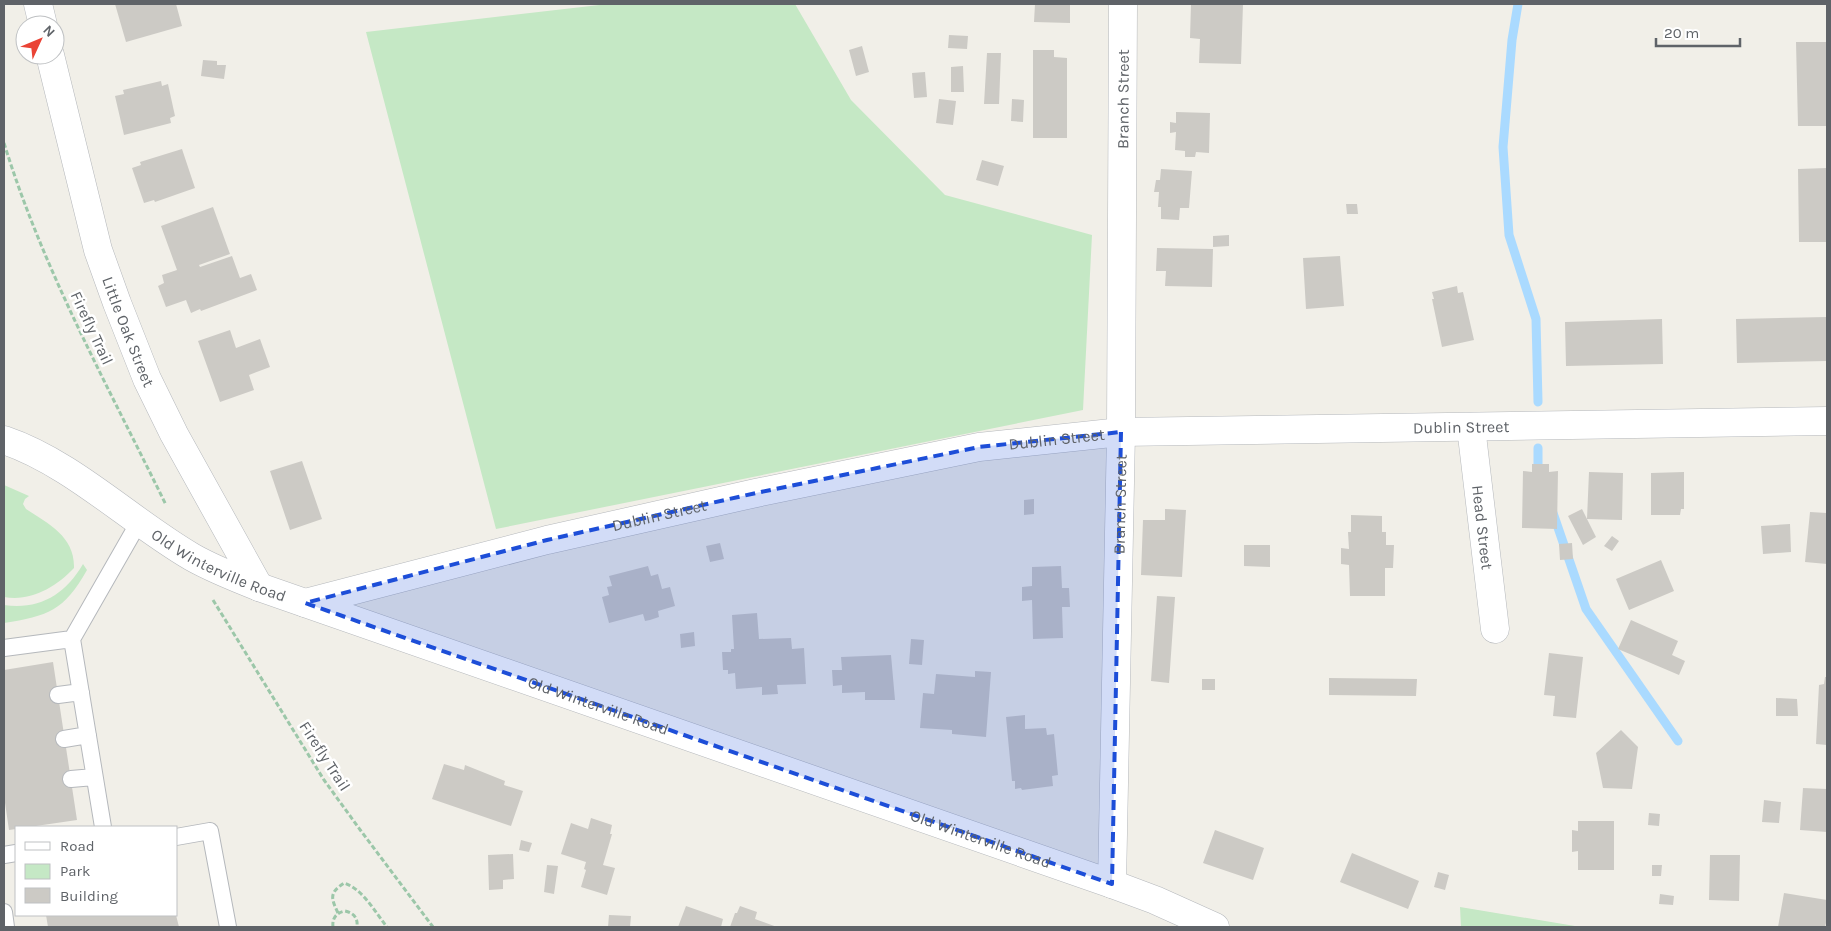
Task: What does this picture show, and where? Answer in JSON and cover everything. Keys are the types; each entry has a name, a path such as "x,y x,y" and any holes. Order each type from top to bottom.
{"street":[{"name":"Branch Street","path":"1112,884 1122,432 1123,4"},
{"name":"Little Oak Street","path":"52,65 98,250 124,320 147,378 170,426 259,587"},
{"name":"Dublin Street","path":"305,603 547,540 979,447 1122,432 1827,421"},
{"name":"Head Street","path":"1471,426 1495,629"},
{"name":"Old Winterville Road","path":"4,440 36,454 66,471 139,522 214,569 259,587 1112,884 1155,900 1215,927"}],"lane":[{"path":"103,826 72,639 139,522"},
{"path":"4,648 72,639"},
{"path":"58,695 81,692"},
{"path":"64,739 88,735"},
{"path":"70,779 94,777"},
{"path":"178,837 210,831 228,927"},
{"path":"4,912 6,927"}],"path":[{"name":"Firefly Trail","path":"4,143 46,259 88,349 168,510"},
{"name":"Firefly Trail","path":"212,597 324,780 433,927"},
{"path":"338,913 332,900 332,894 344,883 353,886 360,892 388,927"},
{"path":"333,927 333,920 338,913 345,911 352,913 357,920 357,927"}],"highlighted area":[{"path":"1121,432 1112,884 305,603 547,540 756,493 979,447"}],"green space":[{"path":"608,4 795,4 851,100 945,195 1092,235 1083,410 496,529 366,32"},
{"path":"4,485 29,496 23,504 26,509 52,526 59,533 70,548 73,557 74,568 67,575 42,592 24,597 4,597"},
{"path":"83,564 87,570 71,595 62,603 44,614 4,623 4,605 29,605 50,598 68,584"},
{"path":"1460,907 1581,927 1461,927"}],"building":[{"path":"115,4 176,4 182,26 126,42"},
{"path":"1035,4 1070,4 1070,23 1034,22"},
{"path":"1191,4 1243,4 1241,64 1199,63 1200,39 1190,38"},
{"path":"949,35 968,36 967,49 948,48"},
{"path":"1796,42 1827,42 1827,126 1798,126"},
{"path":"862,46 869,72 856,76 849,50"},
{"path":"1033,50 1054,50 1054,57 1067,58 1067,138 1033,138"},
{"path":"987,53 1001,53 999,104 984,104"},
{"path":"203,60 217,61 217,65 226,65 224,79 201,76"},
{"path":"963,66 964,92 951,92 951,67"},
{"path":"925,72 927,97 914,98 912,73"},
{"path":"161,81 162,86 168,84 175,116 170,118 171,123 124,135 115,96 124,94 123,90"},
{"path":"939,99 956,101 953,125 936,123"},
{"path":"1012,99 1024,100 1023,122 1011,121"},
{"path":"1176,112 1210,113 1209,153 1196,152 1195,157 1185,157 1185,151 1175,150 1176,132 1170,133 1170,122 1176,123"},
{"path":"182,149 195,188 155,202 154,200 144,203 132,168 141,165 140,162"},
{"path":"982,160 1004,166 998,186 976,180"},
{"path":"1827,168 1827,242 1799,242 1798,169"},
{"path":"1161,169 1192,171 1189,208 1180,208 1179,220 1161,219 1161,207 1158,207 1159,192 1154,192 1156,180 1160,180"},
{"path":"1346,204 1357,204 1358,214 1347,214"},
{"path":"213,207 230,254 199,265 200,267 232,256 240,278 251,274 257,290 191,313 186,300 166,307 158,286 164,283 162,275 177,270 161,226"},
{"path":"1229,235 1229,246 1213,247 1213,236"},
{"path":"1157,248 1213,249 1212,287 1165,286 1166,271 1156,271"},
{"path":"1340,256 1344,306 1306,309 1303,258"},
{"path":"1457,286 1458,293 1463,292 1474,340 1442,347 1432,292"},
{"path":"1827,317 1827,361 1737,363 1736,319"},
{"path":"1662,319 1663,364 1566,366 1565,322"},
{"path":"230,330 236,348 260,339 270,367 249,375 254,390 220,402 198,341"},
{"path":"302,461 322,519 290,530 270,471"},
{"path":"1532,464 1549,464 1549,472 1558,471 1557,529 1522,528 1523,471 1532,472"},
{"path":"1589,472 1623,473 1622,520 1587,519"},
{"path":"1684,472 1684,509 1681,509 1680,515 1651,515 1651,473"},
{"path":"1034,499 1034,514 1024,515 1024,500"},
{"path":"1165,509 1186,510 1182,577 1141,575 1143,520 1165,520"},
{"path":"1582,509 1596,537 1583,545 1568,516"},
{"path":"1810,512 1827,513 1827,564 1805,562"},
{"path":"1351,515 1382,516 1382,532 1386,532 1386,545 1394,545 1393,568 1385,568 1385,596 1350,596 1349,565 1341,564 1341,548 1349,549 1348,532 1351,532"},
{"path":"1790,524 1791,552 1763,554 1761,526"},
{"path":"1612,536 1619,541 1612,551 1604,546"},
{"path":"720,543 724,559 710,562 706,546"},
{"path":"1572,543 1573,559 1560,560 1559,544"},
{"path":"1244,545 1270,545 1270,567 1244,566"},
{"path":"1661,560 1674,591 1629,610 1616,579"},
{"path":"648,566 651,576 658,574 662,589 670,587 675,606 658,611 659,617 650,620 645,621 643,614 609,623 602,597 609,595 607,587 612,586 609,576"},
{"path":"1061,566 1062,588 1069,588 1070,607 1062,607 1063,638 1033,639 1032,600 1022,601 1022,587 1032,586 1032,567"},
{"path":"1157,596 1175,597 1169,683 1151,681"},
{"path":"757,613 759,639 791,638 792,649 804,648 806,684 777,685 778,694 762,695 762,687 736,689 735,673 728,674 728,670 723,670 722,652 731,652 731,649 734,649 732,615"},
{"path":"1631,620 1678,641 1672,655 1685,661 1679,675 1618,649"},
{"path":"694,632 695,646 681,648 680,634"},
{"path":"911,639 924,640 922,665 909,664"},
{"path":"1549,653 1583,657 1576,718 1553,716 1555,696 1544,695"},
{"path":"891,655 895,700 865,700 865,692 842,693 842,685 833,686 832,670 842,670 841,657"},
{"path":"53,662 77,820 36,826 15,826 15,829 9,830 4,796 4,670"},
{"path":"975,671 991,672 986,737 952,734 952,730 920,728 923,693 934,694 936,674 975,677"},
{"path":"1825,677 1827,677 1827,745 1816,744 1819,685 1824,684"},
{"path":"1329,678 1417,679 1416,696 1329,695"},
{"path":"1202,679 1215,679 1215,690 1202,690"},
{"path":"1776,698 1797,699 1798,716 1776,716"},
{"path":"1025,715 1025,729 1046,728 1047,735 1054,734 1058,775 1052,776 1053,786 1022,790 1021,788 1015,789 1015,781 1012,781 1006,717"},
{"path":"1621,730 1638,747 1632,789 1603,788 1596,753"},
{"path":"444,764 464,770 465,765 505,781 504,785 523,791 511,826 432,799"},
{"path":"1803,788 1827,789 1827,832 1800,830"},
{"path":"1764,800 1781,802 1779,823 1762,822"},
{"path":"1649,813 1660,814 1659,826 1648,825"},
{"path":"591,818 612,825 610,834 612,834 603,865 615,868 607,895 581,887 586,870 584,869 586,862 561,854 571,823 588,829"},
{"path":"1578,821 1614,821 1614,870 1578,870 1578,851 1572,852 1572,830 1578,831"},
{"path":"1215,830 1264,848 1253,880 1203,863"},
{"path":"521,840 532,843 529,852 519,850"},
{"path":"1352,853 1419,881 1408,909 1340,882"},
{"path":"513,854 514,879 503,880 503,889 489,890 488,855"},
{"path":"1710,855 1740,855 1739,901 1709,900"},
{"path":"547,865 558,866 554,894 544,892"},
{"path":"1652,865 1662,865 1661,876 1652,876"},
{"path":"1438,872 1449,875 1445,890 1434,887"},
{"path":"1784,893 1827,900 1825,927 1778,927"},
{"path":"1660,894 1674,896 1673,905 1659,904"},
{"path":"686,906 723,919 721,927 678,927"},
{"path":"740,906 757,912 755,919 777,927 730,927 735,913 737,913"},
{"path":"609,915 631,916 630,927 608,927"},
{"path":"46,916 176,916 179,927 48,927"}],"waterway":[{"path":"1518,4 1512,40 1503,147 1509,235 1536,319 1538,402"},
{"path":"1538,448 1538,469 1540,475"},
{"path":"1553,513 1586,609 1678,741"}]}
